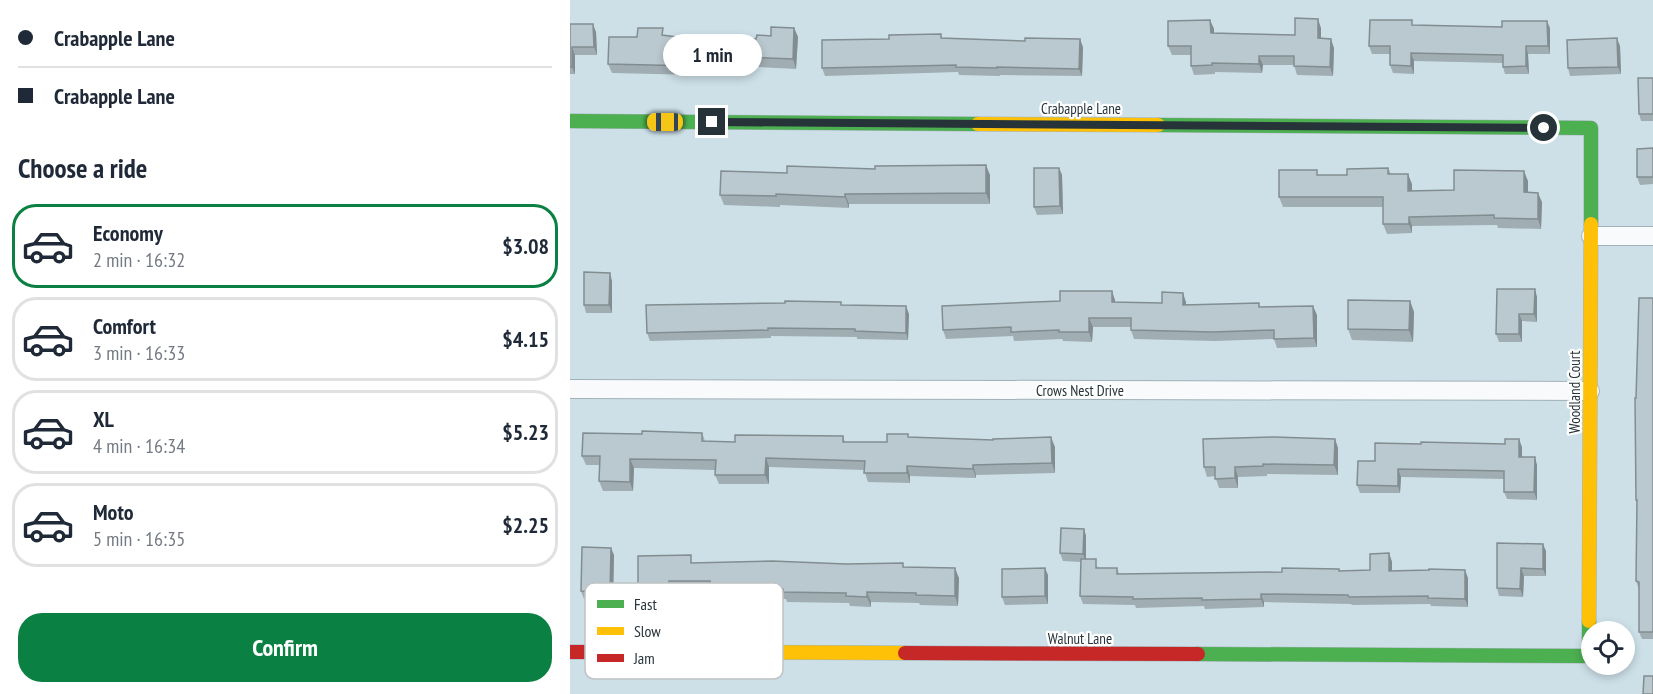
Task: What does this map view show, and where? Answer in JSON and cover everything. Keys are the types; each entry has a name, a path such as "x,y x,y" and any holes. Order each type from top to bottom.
{"street":[{"name":"Crabapple Lane","path":"570,121 1591,128"},
{"name":"Woodland Court","path":"1589,621 1591,128"},
{"path":"1591,236 1653,236"},
{"name":"Crows Nest Drive","path":"570,389 1590,391"},
{"name":"Walnut Lane","path":"570,652 585,652"},
{"name":"Walnut Lane","path":"783,653 1581,656"}],"building":[{"path":"1295,18 1318,19 1318,38 1331,39 1330,67 1294,66 1294,56 1259,56 1259,64 1212,63 1212,65 1191,66 1191,46 1168,46 1168,21 1210,20 1211,33 1295,35"},
{"path":"1370,20 1412,20 1412,25 1502,27 1502,21 1547,21 1548,46 1526,46 1526,66 1503,67 1503,55 1411,53 1411,66 1390,65 1390,46 1369,46"},
{"path":"570,24 593,24 594,47 572,47 572,67 570,67"},
{"path":"771,27 794,28 793,59 738,57 737,67 608,64 609,37 637,37 638,28 663,28 662,35 677,37 756,39 757,35 771,36"},
{"path":"941,34 941,38 1025,41 1025,38 1080,39 1079,69 956,67 956,65 822,68 822,40 889,39 889,35"},
{"path":"1617,38 1618,67 1568,68 1567,40"},
{"path":"1638,78 1653,78 1653,114 1639,114"},
{"path":"1653,148 1653,177 1637,177 1637,149"},
{"path":"986,165 986,193 845,194 845,197 776,194 776,196 720,195 721,171 787,173 787,166 875,169 875,166"},
{"path":"1034,168 1059,168 1060,206 1034,207"},
{"path":"1388,168 1388,174 1408,174 1408,191 1454,190 1454,170 1524,171 1524,192 1538,193 1538,219 1494,218 1494,215 1409,217 1409,224 1383,224 1383,197 1279,197 1279,170 1317,170 1317,175 1347,175 1347,169"},
{"path":"584,272 610,273 609,305 584,305"},
{"path":"1497,289 1535,289 1534,314 1519,314 1519,334 1496,334"},
{"path":"1060,291 1112,291 1112,302 1162,303 1162,292 1183,293 1183,305 1259,303 1259,307 1313,306 1314,338 1274,339 1274,330 1212,332 1131,330 1131,318 1089,318 1089,332 1059,332 1059,330 1011,332 1011,327 943,330 942,306 1060,301"},
{"path":"1639,298 1653,298 1653,632 1639,632 1639,582 1636,581 1635,398"},
{"path":"1348,300 1410,301 1409,330 1348,329"},
{"path":"785,301 906,306 906,333 855,331 855,329 768,328 768,330 647,333 646,305 785,303"},
{"path":"642,431 702,433 702,441 735,442 735,435 843,436 843,442 887,442 887,434 908,434 908,437 993,440 1051,437 1052,463 973,465 973,469 907,466 907,473 864,473 865,461 766,458 765,475 715,475 716,460 630,459 630,482 599,481 600,456 582,456 583,433 642,434"},
{"path":"1274,437 1335,439 1334,465 1263,464 1263,466 1235,467 1235,478 1215,479 1215,467 1204,467 1203,439"},
{"path":"1505,439 1519,439 1519,457 1535,457 1534,492 1504,492 1504,471 1398,469 1398,486 1357,485 1358,461 1375,461 1375,443 1505,444"},
{"path":"1061,528 1084,529 1083,554 1060,553"},
{"path":"1497,543 1543,544 1543,569 1521,568 1520,589 1497,588"},
{"path":"582,547 611,548 610,583 585,583 585,591 581,591"},
{"path":"1389,553 1389,571 1465,570 1465,599 1428,598 1428,596 1349,597 1348,595 1261,594 1261,599 1202,600 1202,598 1133,599 1133,597 1080,596 1081,559 1096,559 1096,568 1117,568 1117,574 1282,572 1282,568 1339,569 1339,571 1370,570 1370,554"},
{"path":"691,555 691,563 772,561 846,564 903,563 903,567 955,568 955,596 867,592 867,597 846,596 846,593 783,592 783,583 669,581 669,583 638,583 638,556"},
{"path":"1045,568 1045,596 1002,597 1002,569"},
{"path":"1644,676 1653,676 1653,694 1643,694"}],"traffic: fast":[{"path":"570,121 978,124"},
{"path":"1158,125 1591,128 1591,224"},
{"path":"1198,654 1581,656"}],"traffic: slow":[{"path":"978,124 1158,125"},
{"path":"1589,621 1591,224"},
{"path":"783,652 905,653"}],"traffic: jam":[{"path":"570,652 585,652"},
{"path":"905,653 1198,654"}],"route":[{"path":"712,122 1544,128"}]}
